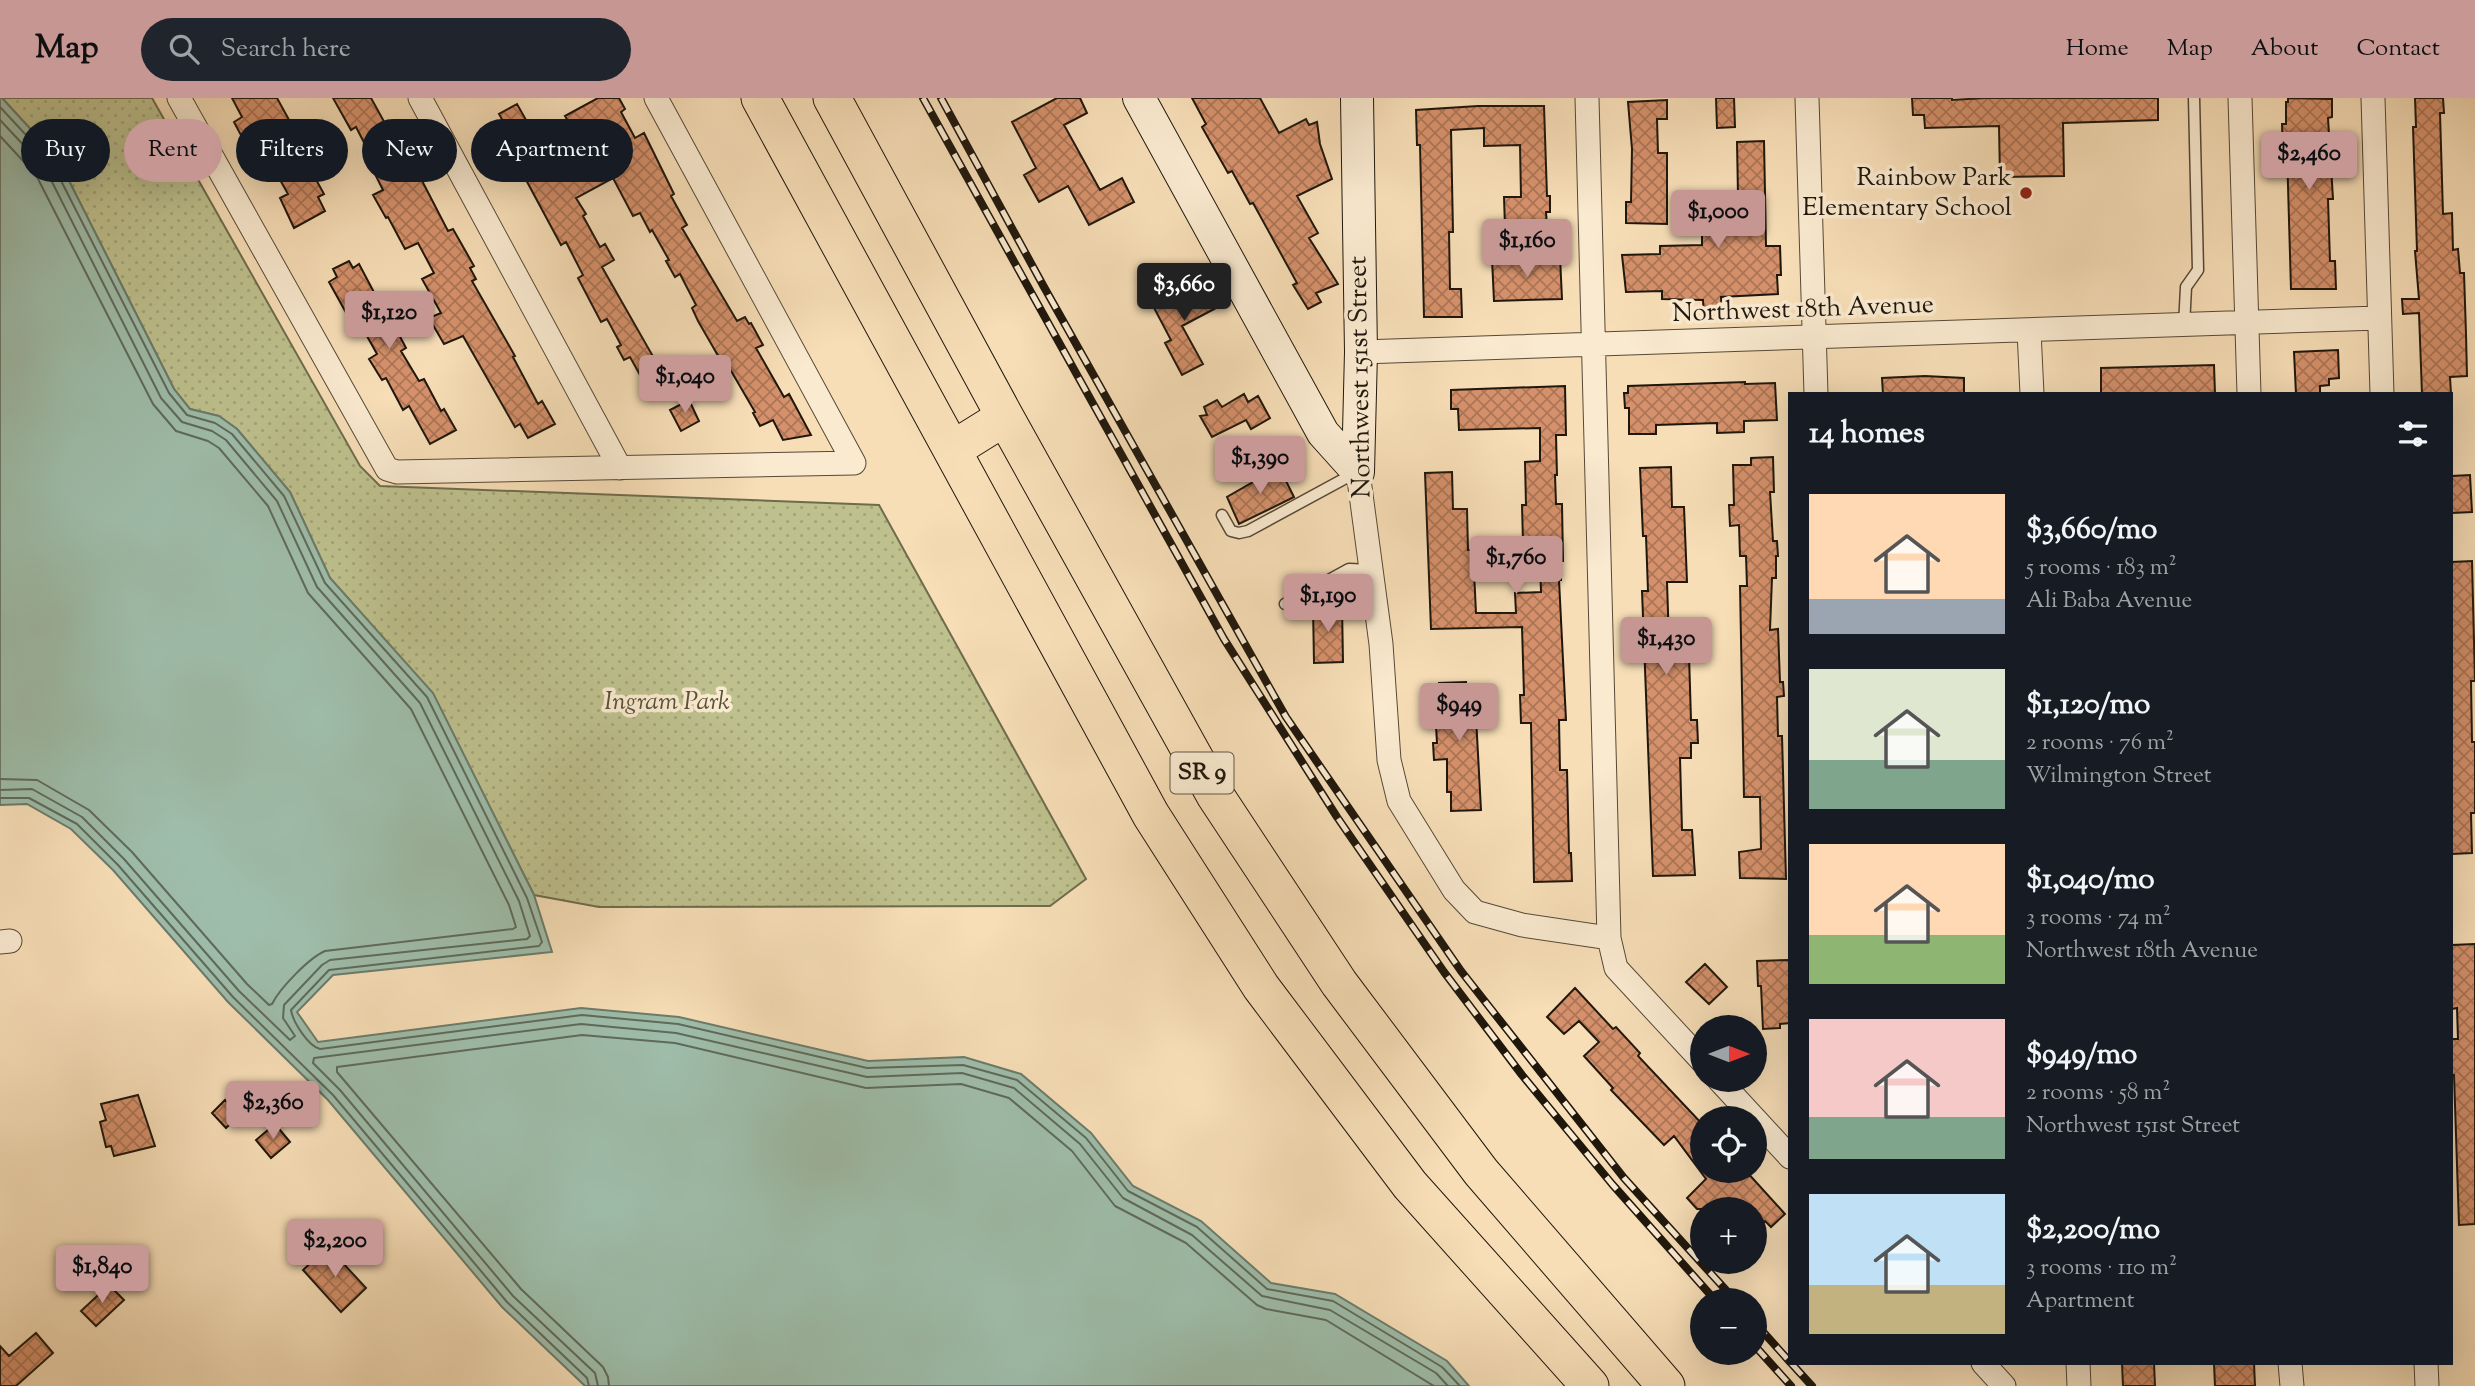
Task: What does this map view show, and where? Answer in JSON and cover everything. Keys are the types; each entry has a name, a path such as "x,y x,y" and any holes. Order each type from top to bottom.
{"main road":[{"name":"SR 9","path":"760,98 1151,815 1261,987 1410,1185 1590,1386"},
{"name":"SR 9","path":"832,98 1215,795 1339,983 1481,1172 1666,1386"},
{"path":"952,450 1005,417"}],"street":[{"path":"179,98 387,469 397,472 853,463 656,98"},
{"path":"420,98 620,468"},
{"path":"1139,98 1323,433 1358,472"},
{"name":"Northwest 151st Street","path":"1357,98 1361,352 1358,472 1381,644 1389,760 1399,801 1454,890 1475,912 1522,925 1609,938"},
{"path":"1587,98 1609,938 1616,968 1690,1048"},
{"path":"1807,98 1816,392"},
{"path":"2241,98 2249,392"},
{"path":"2373,98 2382,392"},
{"name":"Northwest 18th Avenue","path":"1361,352 2379,318"},
{"path":"2029,331 2032,392"},
{"path":"1730,1092 1743,1106"},
{"path":"1767,1132 1788,1155"},
{"path":"1985,1365 2004,1386"},
{"path":"2078,1365 2079,1386"},
{"path":"2290,1365 2292,1386"},
{"path":"2426,1365 2427,1386"}],"lane":[{"path":"2184,326 2186,287 2198,270 2194,98"},
{"path":"1222,515 1231,531 1248,531 1358,472"},
{"path":"1284,604 1349,569 1371,570"}],"green space":[{"name":"Ingram Park","path":"2,98 152,98 164,119 124,119 124,182 199,182 360,466 380,486 879,505 1086,879 1050,906 599,907 534,895 433,694 330,578 290,492 237,429 218,416 190,409 174,389 70,182 110,182 110,119 21,119"}],"water":[{"path":"2,98 21,119 21,182 70,182 174,389 190,409 219,416 237,429 290,492 330,578 433,693 534,895 552,952 333,975 297,1012 318,1042 581,1008 679,1017 868,1061 964,1057 1021,1074 1091,1133 1133,1186 1201,1221 1271,1283 1335,1294 1447,1361 1469,1386 585,1386 502,1307 328,1100 228,1002 113,870 71,829 27,804 0,805"}],"building":[{"path":"232,98 277,98 289,119 239,119 242,117"},
{"path":"333,98 371,98 383,119 362,119 362,139 356,127 351,130 348,119 345,119"},
{"path":"598,98 619,98 625,109 621,112 625,119 567,119 565,116"},
{"path":"1057,98 1080,98 1087,113 1064,125 1100,190 1122,178 1134,202 1089,225 1068,186 1039,202 1024,175 1036,168 1012,122"},
{"path":"1192,98 1260,98 1279,133 1306,119 1309,125 1317,122 1320,144 1332,179 1297,196 1318,233 1309,238 1338,284 1316,293 1321,302 1308,309 1293,285 1297,283 1253,203 1250,204 1232,171 1228,173 1202,127 1206,124"},
{"path":"1716,98 1734,98 1735,127 1717,128"},
{"path":"1912,98 2158,98 2158,120 2063,123 2064,176 2000,177 1999,126 1925,128 1924,115 1913,115"},
{"path":"2288,98 2332,99 2332,117 2328,118 2333,199 2328,199 2330,261 2335,261 2336,289 2291,289 2287,151 2283,151 2282,124 2286,124"},
{"path":"2415,98 2443,98 2444,113 2440,113 2443,214 2452,213 2453,250 2458,249 2460,273 2464,273 2466,334 2467,376 2450,377 2451,392 2422,392 2419,313 2403,314 2402,299 2419,299 2415,251 2413,127 2416,127"},
{"path":"1667,100 1667,119 1657,119 1658,153 1667,153 1667,224 1626,223 1626,202 1631,202 1632,149 1628,102"},
{"path":"517,104 525,119 502,119 499,114"},
{"path":"1544,106 1547,196 1550,196 1550,212 1546,212 1547,226 1505,227 1504,197 1521,197 1520,145 1484,146 1484,128 1451,130 1453,232 1449,232 1450,289 1461,289 1462,317 1424,317 1420,145 1417,145 1416,110"},
{"path":"644,133 674,194 671,196 687,225 682,228 737,321 745,317 749,324 751,323 763,345 756,348 784,397 789,394 811,435 783,440 773,420 760,426 753,413 755,412 727,364 724,366 698,321 692,308 696,305 680,274 675,277 666,261 669,260 640,213 633,216 615,182 633,182 633,134 635,138"},
{"path":"1764,141 1766,246 1780,246 1781,275 1777,275 1778,294 1721,297 1722,317 1704,317 1703,300 1662,299 1662,291 1626,292 1622,255 1660,254 1660,246 1702,245 1702,229 1725,228 1725,196 1738,195 1737,142"},
{"path":"281,182 317,182 324,194 318,197 325,211 294,228 280,198 288,194"},
{"path":"379,182 423,182 448,231 453,229 474,266 470,268 476,279 472,281 515,356 513,357 538,404 542,401 555,424 528,438 520,424 515,427 463,336 444,344 429,318 441,313 422,279 434,273 418,243 405,249 373,195 383,190"},
{"path":"527,182 606,182 576,198 600,247 605,244 614,260 602,267 667,381 649,391 630,357 624,360 617,347 621,345 607,319 601,322 578,278 583,275 566,242 561,245"},
{"path":"1560,257 1562,299 1494,301 1492,259"},
{"path":"349,261 353,268 359,264 406,348 401,351 419,381 424,379 441,411 444,409 456,430 430,444 409,406 403,410 386,378 382,380 369,359 377,354 363,329 355,333 329,282 337,277 333,269"},
{"path":"1200,280 1216,308 1182,326 1203,364 1182,375 1165,343 1171,340 1153,306"},
{"path":"2338,350 2339,378 2329,379 2329,385 2320,386 2320,392 2296,392 2294,352"},
{"path":"2214,365 2215,392 2101,392 2101,368"},
{"path":"1882,378 1964,378 1964,392 1883,392"},
{"path":"1775,383 1777,420 1744,421 1744,432 1717,433 1717,423 1656,425 1656,434 1629,434 1629,408 1625,408 1624,393 1628,393 1628,386"},
{"path":"1565,386 1566,435 1556,435 1555,475 1556,504 1562,504 1563,561 1559,580 1566,720 1559,720 1560,770 1567,770 1572,881 1534,882 1531,723 1521,723 1520,695 1524,695 1522,627 1431,629 1425,473 1452,472 1453,509 1467,509 1468,550 1473,550 1476,613 1516,613 1515,593 1541,592 1540,562 1536,562 1535,542 1523,542 1522,505 1526,505 1525,462 1540,461 1540,428 1459,430 1458,409 1451,409 1451,390"},
{"path":"1244,394 1248,402 1258,396 1270,418 1251,429 1246,420 1212,437 1200,416 1207,415 1204,407 1217,400 1222,407"},
{"path":"689,400 699,421 681,431 670,410"},
{"path":"1773,457 1774,492 1770,492 1773,541 1777,541 1778,556 1776,578 1772,578 1770,630 1778,629 1780,682 1783,682 1784,696 1777,697 1778,736 1782,736 1786,879 1740,878 1739,852 1761,849 1760,797 1744,797 1740,586 1747,586 1746,556 1740,556 1739,525 1730,526 1729,505 1734,505 1733,465 1751,465 1751,458"},
{"path":"1279,467 1294,497 1239,524 1227,497"},
{"path":"1671,467 1672,507 1684,507 1687,582 1667,582 1669,642 1677,642 1677,655 1689,655 1691,720 1697,720 1698,743 1691,743 1691,758 1680,758 1682,830 1692,830 1695,875 1653,876 1642,591 1648,591 1640,468"},
{"path":"2470,475 2472,512 2453,513 2453,476"},
{"path":"2472,561 2475,681 2471,681 2472,742 2475,742 2475,813 2471,813 2472,853 2453,854 2453,562"},
{"path":"1342,606 1343,662 1314,663 1313,607"},
{"path":"1466,682 1466,691 1478,691 1479,717 1476,717 1481,810 1451,811 1451,792 1447,792 1447,759 1434,760 1433,743 1437,743 1434,692 1439,692 1439,683"},
{"path":"2475,944 2475,1224 2459,1225 2453,1075 2453,1039 2458,1039 2457,1008 2453,1009 2453,945"},
{"path":"1788,960 1788,1023 1780,1024 1780,1028 1768,1029 1768,1015 1762,1015 1761,986 1758,986 1757,961"},
{"path":"1705,964 1727,987 1709,1004 1686,982"},
{"path":"1575,988 1613,1029 1616,1027 1640,1053 1638,1056 1690,1111 1690,1158 1674,1136 1664,1145 1611,1090 1613,1088 1584,1056 1599,1042 1579,1021 1564,1034 1547,1017"},
{"path":"138,1095 155,1146 114,1156 111,1146 106,1147 100,1122 106,1120 101,1104"},
{"path":"225,1100 239,1115 226,1128 212,1113"},
{"path":"275,1124 290,1142 271,1158 256,1140"},
{"path":"1702,1183 1757,1183 1785,1214 1771,1227 1767,1223 1767,1197 1690,1197 1690,1201 1687,1198"},
{"path":"328,1247 366,1288 341,1312 303,1270"},
{"path":"109,1285 124,1300 96,1326 81,1311"},
{"path":"36,1333 53,1353 16,1386 0,1386 0,1346 9,1356"},
{"path":"2122,1365 2154,1365 2155,1386 2123,1386"},
{"path":"2214,1365 2254,1365 2255,1386 2215,1386"}],"railway":[{"path":"923,98 1224,639 1337,817 1444,972 1522,1075 1612,1184 1704,1288"},
{"path":"941,98 1286,717 1461,971 1624,1178 1724,1288"},
{"path":"1767,1336 1788,1360"},
{"path":"1767,1359 1791,1386"},
{"path":"1793,1365 1812,1386"}],"place":[{"name":"Rainbow Park Elementary School","path":"2026,193"}]}
